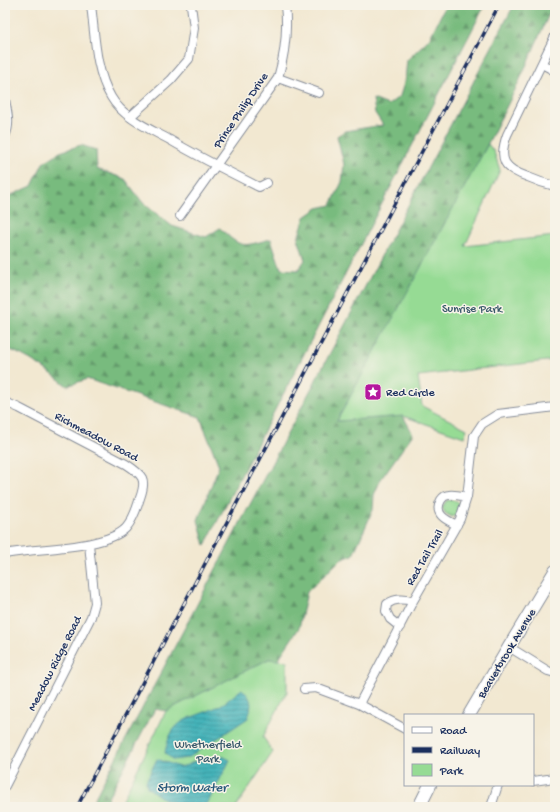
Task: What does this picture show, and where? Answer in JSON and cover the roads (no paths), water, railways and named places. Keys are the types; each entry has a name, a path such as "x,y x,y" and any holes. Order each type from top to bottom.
{"street":[{"path":"91,5 100,69 111,98 130,117 140,124 216,167 259,187 267,183"},
{"path":"130,117 171,80 189,59 194,28 191,5"},
{"name":"Prince Philip Drive","path":"180,216 278,78 284,58 286,35 285,5"},
{"path":"552,184 514,172 506,164 503,152 507,135 555,36"},
{"path":"542,64 555,71"},
{"path":"278,78 320,93"},
{"path":"5,100 8,119 8,129 5,136"},
{"name":"Richmeadow Road","path":"5,402 136,470 142,478 144,487 138,504 126,528 116,536 89,544 5,554"},
{"name":"Red Tail Trail","path":"359,704 413,601 463,512 467,496 474,436 482,424 498,414 555,407"},
{"name":"Red Tail Trail","path":"457,525 443,518 439,511 440,502 443,498 450,494 467,496"},
{"name":"Meadow Ridge Road","path":"5,786 91,617 95,603 89,544"},
{"name":"Beaverbrook Avenue","path":"471,714 555,571"},
{"name":"Red Tail Trail","path":"400,627 390,619 386,611 387,604 394,599 413,601"},
{"path":"509,647 548,671 555,673"},
{"path":"304,689 316,688 359,704 404,728"},
{"path":"534,780 555,778"},
{"path":"419,807 430,786"},
{"path":"491,807 498,786"}],"water":[{"name":"Storm Water","path":"242,689 251,702 248,718 188,758 173,760 165,753 172,732 183,721 220,705"},
{"name":"Storm Water","path":"222,756 230,760 206,806 192,806 165,800 147,787 146,781 157,759 179,767 188,765 197,760 205,760"}],"railway":[{"path":"77,807 499,5"}],"place":[{"name":"Red Circle","path":"373,392"}],"park label":[{"name":"Sunrise Park","path":"472,308"},
{"name":"Whetherfield Park","path":"208,751"}]}
